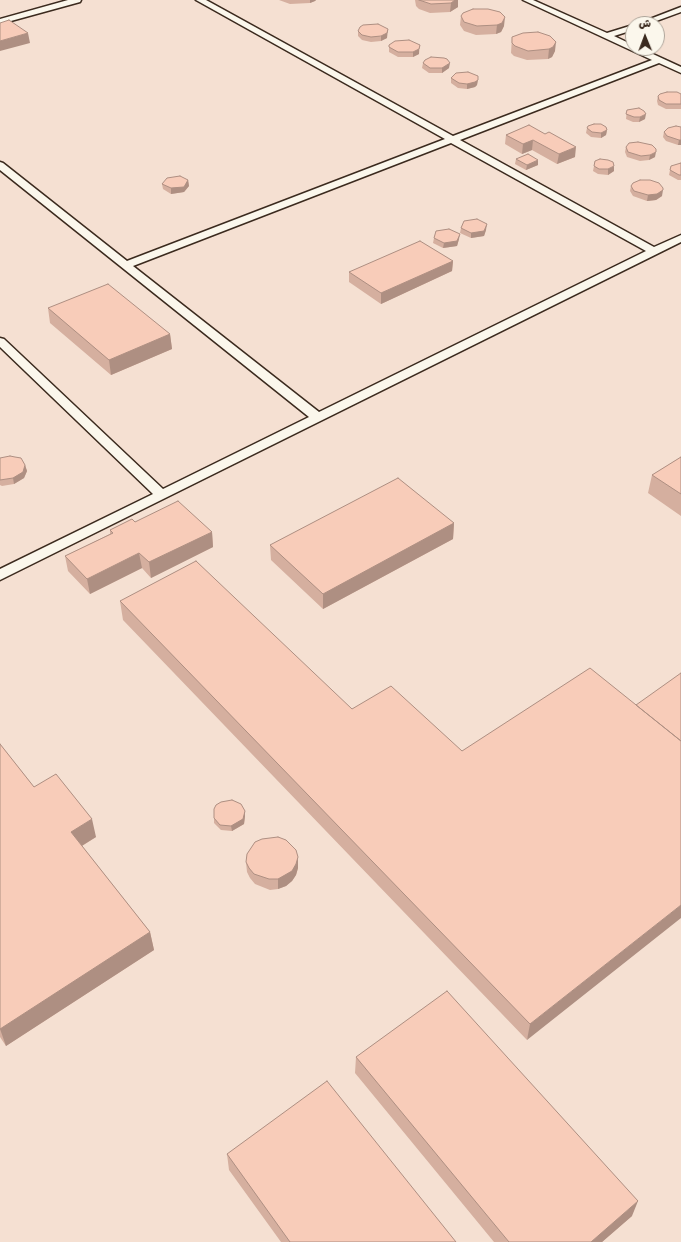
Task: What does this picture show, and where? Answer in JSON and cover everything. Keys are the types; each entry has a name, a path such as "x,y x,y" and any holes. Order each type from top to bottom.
{"lane":[{"path":"0,22 77,0"},
{"path":"200,0 450,140 653,251"},
{"path":"527,0 625,44"},
{"path":"664,16 681,10"},
{"path":"608,36 625,30"},
{"path":"651,56 681,70"},
{"path":"125,265 660,60"},
{"path":"0,165 318,418"},
{"path":"0,575 681,238"},
{"path":"0,341 162,494"}],"shaded area":[{"path":"0,0 681,0 681,1242 0,1242"}],"building":[{"path":"419,0 455,0 451,3 431,4"},
{"path":"473,9 488,9 500,12 505,17 502,23 497,25 477,26 464,22 461,16 463,13"},
{"path":"9,20 28,33 0,41 0,23"},
{"path":"378,24 388,29 387,33 381,36 371,37 362,35 358,31 363,25"},
{"path":"538,32 550,36 556,42 553,47 549,49 528,51 515,46 512,43 512,37 523,33"},
{"path":"409,40 420,45 419,49 413,52 398,52 389,47 389,45 395,41"},
{"path":"431,57 444,58 450,63 442,68 430,68 423,63"},
{"path":"468,72 478,76 478,80 467,84 459,83 451,78 456,73"},
{"path":"677,92 681,94 681,104 666,104 659,100 658,96 660,94"},
{"path":"639,108 646,114 640,117 634,117 626,114 627,110"},
{"path":"601,124 606,127 607,130 601,133 592,132 587,128 588,126"},
{"path":"529,125 545,134 549,132 576,147 559,154 533,140 523,144 506,135"},
{"path":"676,126 681,127 681,140 667,136 664,132 668,128"},
{"path":"638,142 652,145 656,149 656,152 650,155 641,156 628,152 626,147 629,143"},
{"path":"528,154 538,160 527,165 516,159"},
{"path":"600,159 613,162 614,166 608,169 599,169 594,166 595,161"},
{"path":"681,163 681,175 670,170 671,166"},
{"path":"180,176 188,180 184,187 171,188 162,184 167,178"},
{"path":"640,180 650,180 659,183 663,190 657,194 648,195 634,191 631,186 633,183"},
{"path":"477,219 487,224 484,231 471,233 461,228 464,221"},
{"path":"449,229 460,234 457,241 444,243 434,238 436,231"},
{"path":"420,241 453,261 381,293 349,272"},
{"path":"108,284 170,334 109,360 48,308"},
{"path":"10,456 21,458 25,465 23,472 13,478 0,480 0,458"},
{"path":"681,457 681,494 652,475"},
{"path":"398,478 454,523 323,594 270,545"},
{"path":"178,501 212,532 149,562 139,553 87,579 65,556 113,533 110,530 132,519 135,522"},
{"path":"196,561 352,709 391,686 462,751 590,668 681,741 681,905 530,1024 120,601"},
{"path":"681,673 681,741 636,705"},
{"path":"0,744 34,787 56,774 92,819 71,832 150,932 0,1029"},
{"path":"232,800 241,804 245,811 243,819 231,826 220,825 214,818 214,809 216,805 221,802"},
{"path":"278,837 286,840 296,850 298,857 292,871 278,879 269,879 254,874 246,862 247,854 255,842 262,839"},
{"path":"447,991 638,1201 591,1242 509,1242 356,1057"},
{"path":"327,1081 456,1242 290,1242 227,1154"}]}
